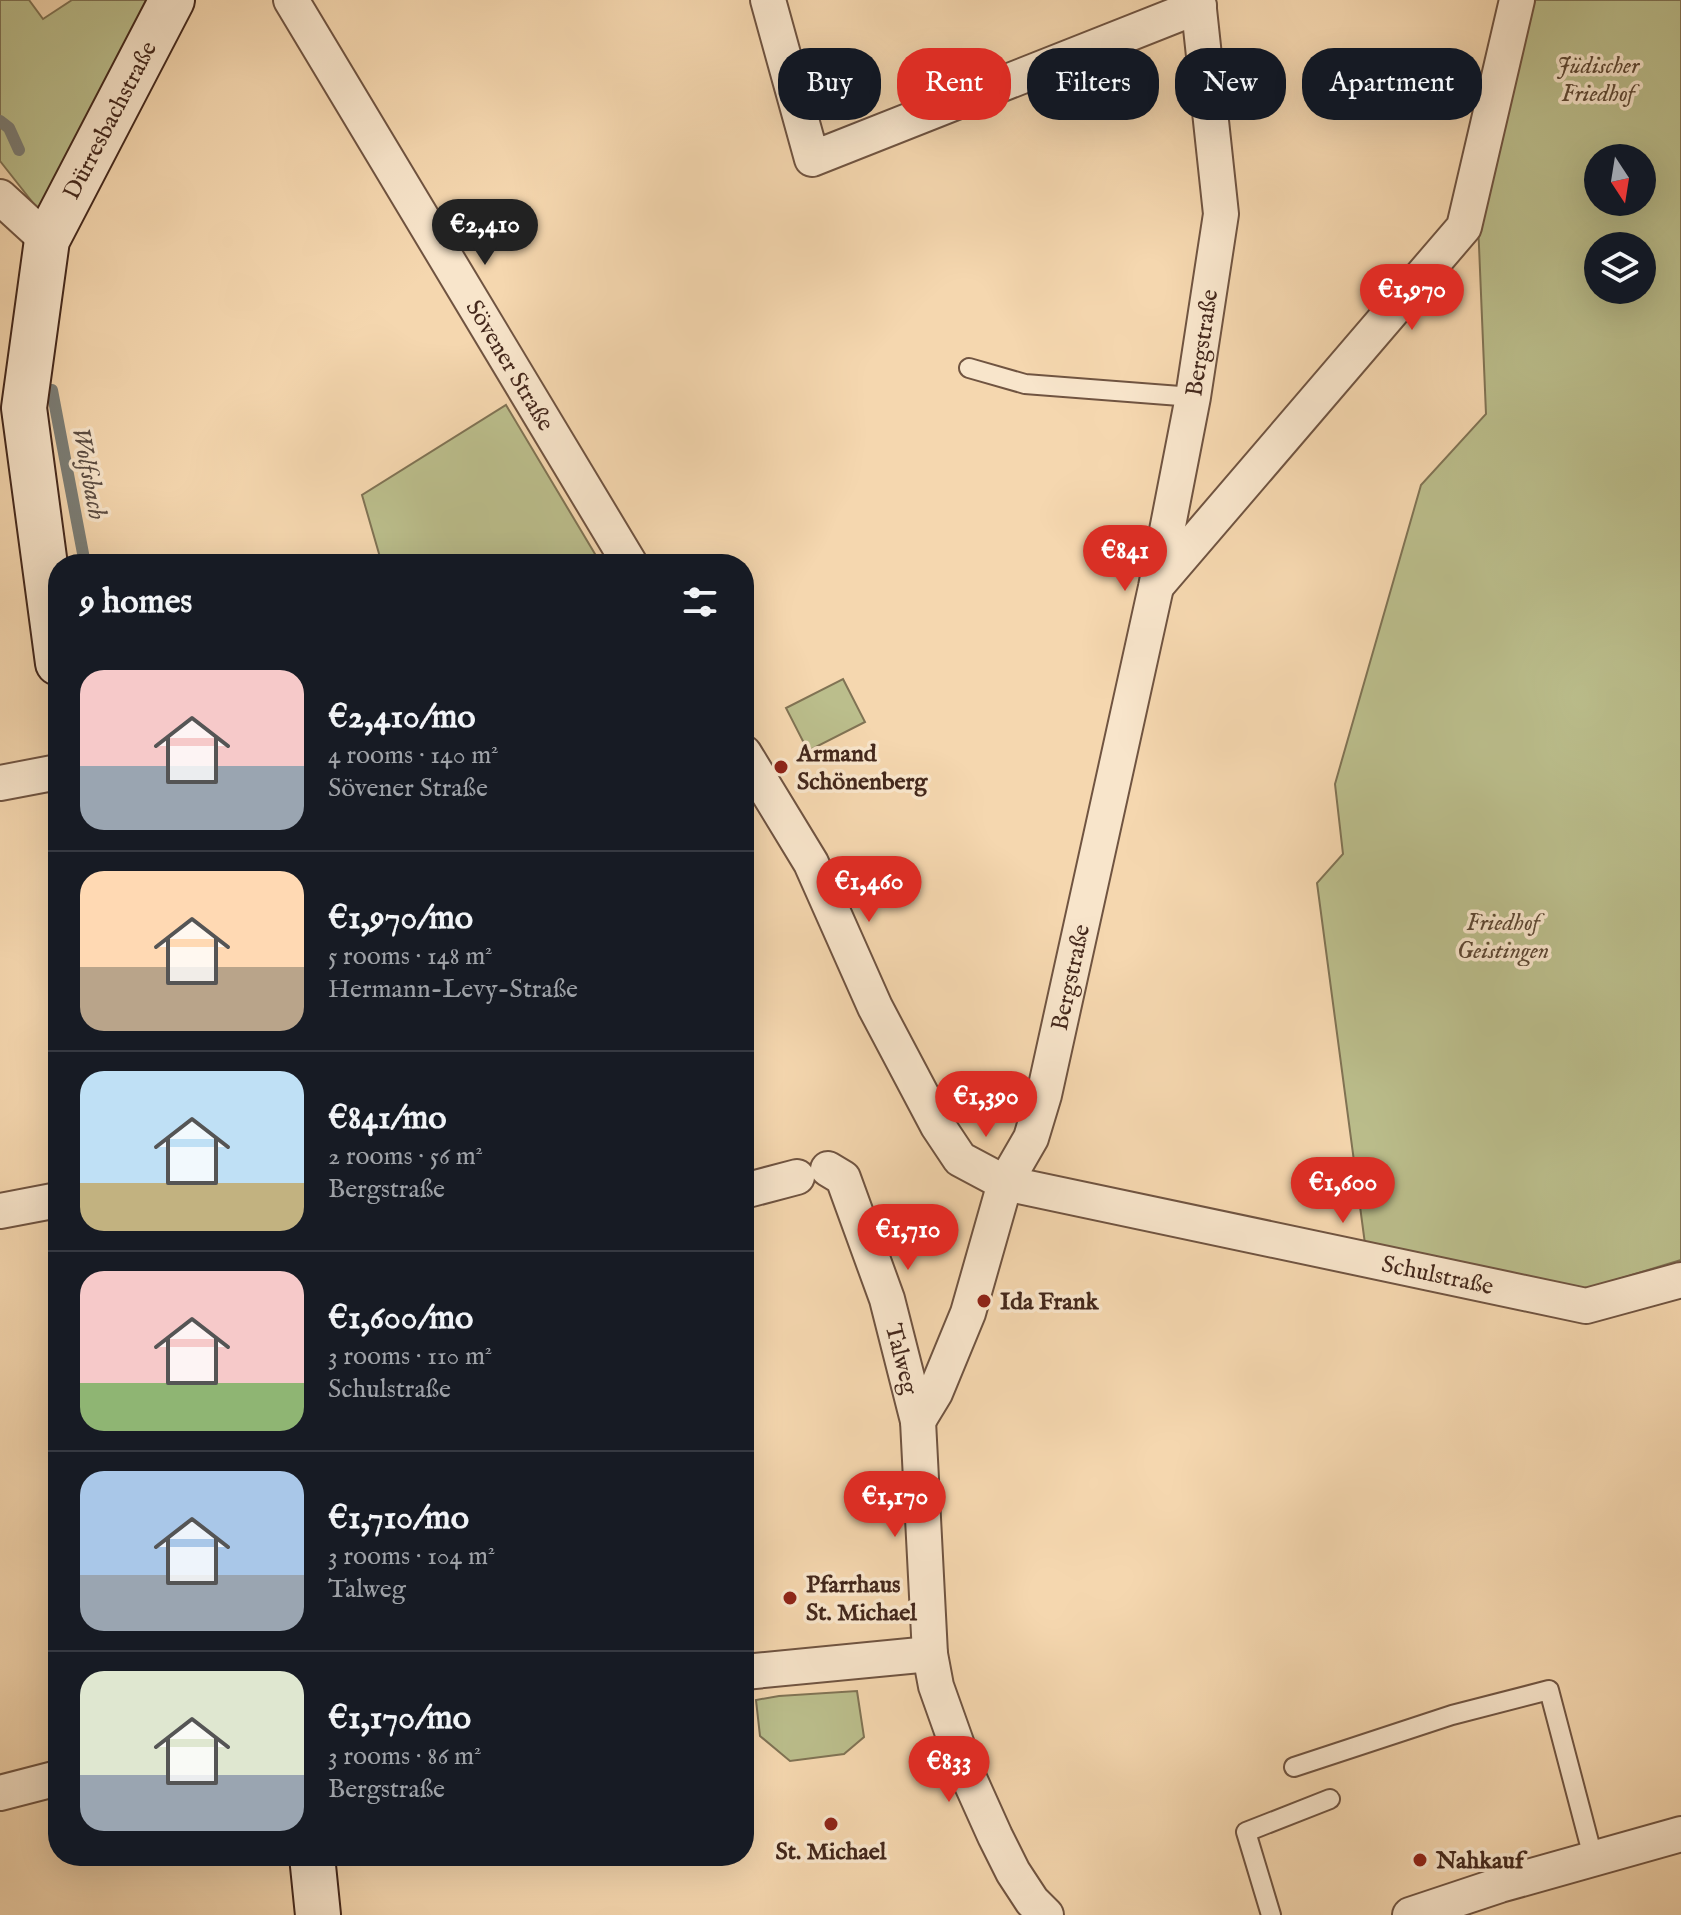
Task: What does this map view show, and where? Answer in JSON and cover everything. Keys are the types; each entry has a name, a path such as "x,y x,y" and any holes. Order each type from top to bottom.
{"main road":[{"name":"Dürresbachstraße","path":"48,588 24,408 47,240 172,0"},
{"path":"313,1866 318,1915"}],"street":[{"name":"Sövener Straße","path":"291,0 624,554"},
{"path":"768,0 812,159 1198,3"},
{"path":"1156,587 1464,227 1517,0"},
{"name":"Bergstraße","path":"918,1421 935,1393 968,1313 1005,1183 1031,1138 1044,1095 1156,587 1193,397 1221,214 1198,3"},
{"path":"0,197 47,240"},
{"path":"754,769 811,863 875,1007 938,1126 960,1159 1005,1183"},
{"path":"0,783 48,774"},
{"name":"Talweg","path":"754,1188 812,1173 843,1178 887,1299 918,1421"},
{"name":"Schulstraße","path":"1005,1183 1586,1306 1681,1280"},
{"path":"0,1211 48,1202"},
{"path":"918,1421 930,1654 945,1716 968,1776 1013,1872 1032,1901 1046,1915"},
{"path":"754,1671 930,1654"},
{"path":"0,1793 48,1781"},
{"path":"1410,1915 1593,1857 1681,1834"}],"lane":[{"path":"969,368 1025,384 1193,397"},
{"path":"1294,1767 1452,1715 1549,1690 1593,1857"},
{"path":"1271,1915 1246,1832 1330,1799"}],"green space":[{"path":"0,0 29,0 43,19 72,0 155,0 41,213 0,161"},
{"name":"Friedhof Geistingen","path":"1535,0 1681,0 1681,1260 1579,1291 1365,1244 1317,883 1343,854 1335,784 1421,485 1486,414 1478,222"},
{"path":"506,405 595,554 379,554 362,495"},
{"path":"843,679 865,722 808,751 786,708"},
{"path":"857,1691 864,1737 844,1754 790,1761 760,1736 756,1700"}],"waterway":[{"name":"Wolfsbach","path":"0,121 9,128 19,150"},
{"name":"Wolfsbach","path":"52,390 83,554"}],"place":[{"name":"Armand Schönenberg","path":"781,767"},
{"name":"Ida Frank","path":"984,1301"},
{"name":"Pfarrhaus St. Michael","path":"790,1598"},
{"name":"St. Michael","path":"831,1824"},
{"name":"Nahkauf","path":"1420,1860"}],"park label":[{"name":"Jüdischer Friedhof","path":"1598,79"}]}
